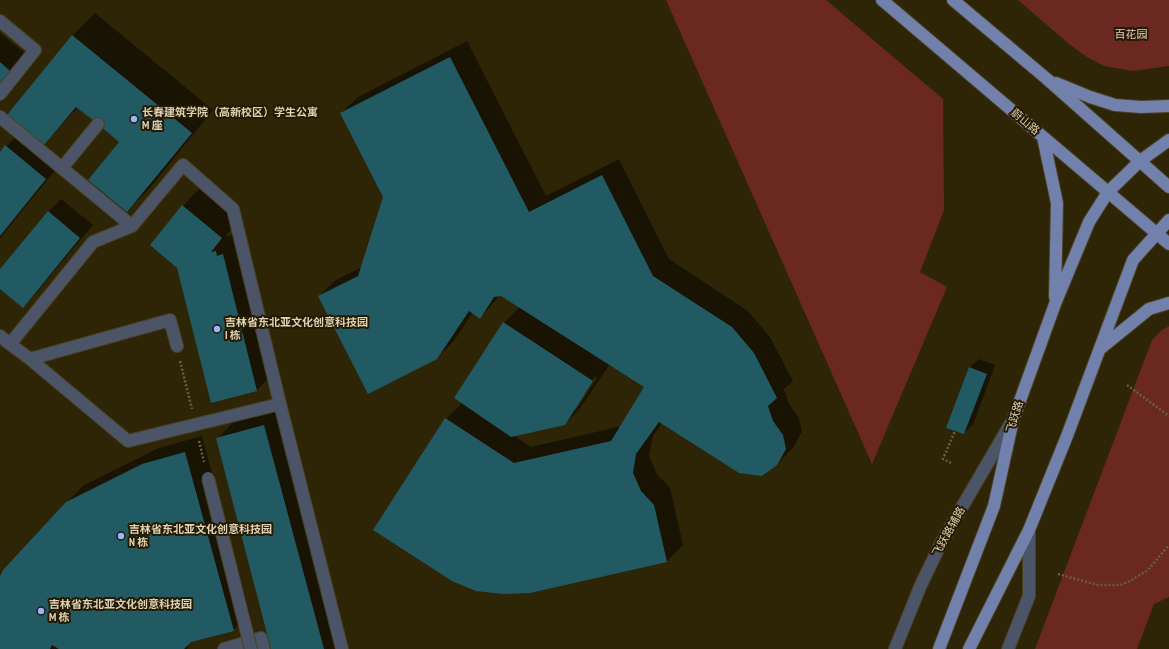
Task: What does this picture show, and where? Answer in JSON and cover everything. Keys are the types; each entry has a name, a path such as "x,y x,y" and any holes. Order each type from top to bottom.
{"main road":[{"name":"蔚山路","path":"882,0 1169,244"},
{"path":"953,0 1047,79 1169,187"},
{"path":"1047,79 1090,98 1115,105 1141,107 1169,106"},
{"path":"1043,137 1057,203 1055,304"},
{"name":"飞跃路","path":"939,649 994,506 1013,420 1055,304 1089,222 1108,192 1140,161 1169,140"},
{"path":"969,649 1029,530 1101,348 1133,260 1156,232 1169,220"},
{"path":"1101,348 1150,309 1169,303"}],"street":[{"path":"0,20 35,50 0,94"},
{"path":"0,117 132,226"},
{"path":"62,168 98,124"},
{"path":"10,344 93,242 132,226 183,166 233,209 280,404 342,649"},
{"path":"30,360 170,320 177,346"},
{"path":"0,336 128,441 280,404"},
{"name":"飞跃路辅路","path":"895,649 920,587 941,543 1013,420"},
{"path":"208,478 251,649"},
{"path":"1008,649 1028,596 1029,530"},
{"path":"224,649 261,638 264,649"}],"path":[{"path":"1127,385 1169,416"},
{"path":"952,463 943,459 955,431"},
{"path":"1058,574 1098,585 1120,585 1148,570 1169,545"}],"green space":[{"path":"666,0 826,0 943,99 944,210 920,272 947,287 872,464"},
{"name":"百花园","path":"1018,0 1169,0 1169,66 1133,71 1104,66 1087,57 1069,44"},
{"path":"1169,326 1169,597 1154,604 1137,649 1035,649 1152,340 1162,330"}],"building":[{"name":"长春建筑学院（高新校区）学生公寓 M 座","path":"72,35 192,133 127,212 88,180 119,142 98,124 76,107 44,145 7,115"},
{"path":"450,57 529,212 602,175 653,276 732,327 754,353 777,398 768,406 773,421 783,435 786,449 777,465 762,476 739,473 659,422 636,454 633,473 641,491 654,505 667,562 530,593 503,594 476,591 452,581 373,530 445,418 514,463 611,441 644,387 501,296 494,297 480,319 469,311 437,359 368,394 318,296 358,276 383,197 340,113"},
{"path":"0,62 10,71 0,83"},
{"path":"5,145 46,179 0,236 0,152"},
{"name":"吉林省东北亚文化创意科技园 I 栋","path":"182,205 222,238 211,252 216,251 217,256 223,254 257,391 211,403 177,268 150,245"},
{"path":"48,211 80,238 23,308 0,289 0,269"},
{"path":"503,322 593,381 565,425 511,437 454,398"},
{"path":"969,367 987,374 964,434 946,428"},
{"path":"264,425 324,649 271,649 216,438"},
{"name":"吉林省东北亚文化创意科技园 N 栋","path":"185,452 234,631 191,642 184,649 59,649 52,645 50,649 0,649 0,576 3,570 66,502 142,464"}],"place":[{"name":"长春建筑学院（高新校区）学生公寓 M 座","path":"134,119"},
{"name":"吉林省东北亚文化创意科技园 I 栋","path":"217,329"},
{"name":"吉林省东北亚文化创意科技园 N 栋","path":"121,536"},
{"name":"吉林省东北亚文化创意科技园 M 栋","path":"41,611"}]}
